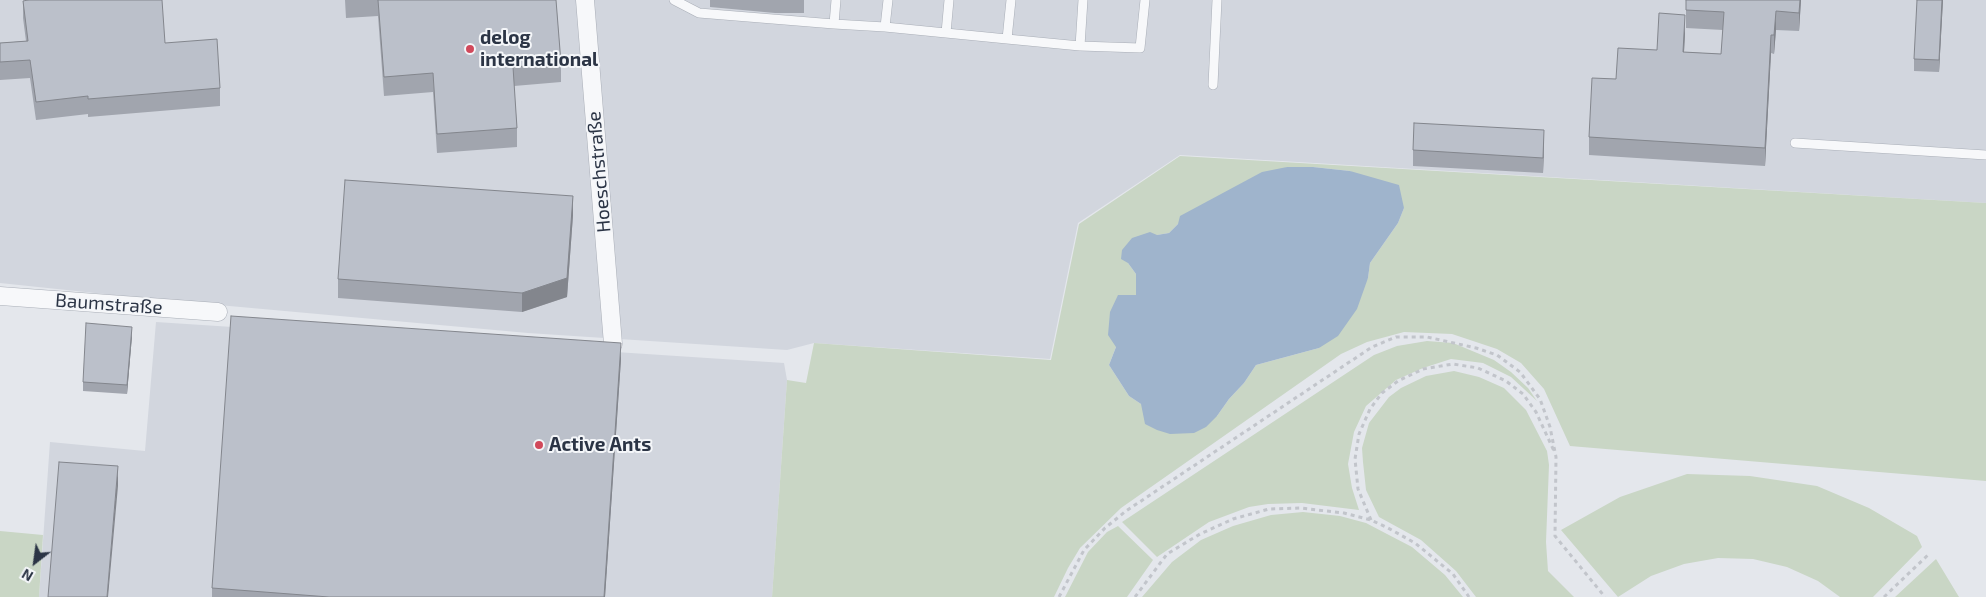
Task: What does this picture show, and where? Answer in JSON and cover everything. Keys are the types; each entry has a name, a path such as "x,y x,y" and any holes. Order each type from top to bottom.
{"street":[{"name":"Hoeschstraße","path":"585,0 613,344"},
{"name":"Baumstraße","path":"0,296 218,312"}],"lane":[{"path":"674,0 699,13 946,32 1080,46 1140,48 1144,0"},
{"path":"834,24 836,0"},
{"path":"885,27 888,0"},
{"path":"946,32 949,0"},
{"path":"1007,39 1011,0"},
{"path":"1080,46 1083,0"},
{"path":"1213,85 1217,0"},
{"path":"1795,143 1986,156"}],"path":[{"path":"1059,597 1084,550 1105,528 1126,511 1346,363 1372,347 1396,337 1427,337 1476,348 1497,355 1520,372 1540,399 1550,427 1556,457 1555,536 1605,597"},
{"path":"1371,520 1358,489 1355,459 1358,434 1370,409 1382,393 1398,381 1423,369 1452,364 1478,368 1506,382 1523,394 1536,412 1556,457"},
{"path":"1135,597 1167,554 1200,534 1233,519 1269,510 1300,508 1344,513 1371,520 1415,543 1454,574 1469,597"},
{"path":"1884,597 1930,553"}],"shaded area":[{"path":"0,0 1986,0 1986,203 1180,155 1078,223 1050,359 814,343 787,350 528,333 152,299 0,283"},
{"path":"156,322 784,363 787,380 772,597 39,597 50,442 145,451"}],"green space":[{"path":"1180,156 1986,203 1986,481 1570,446 1544,389 1521,363 1497,349 1452,334 1404,332 1367,342 1341,354 1121,508 1080,548 1054,597 772,597 787,380 806,383 814,343 1051,360 1079,224","holes":["1287,167 1313,167 1350,171 1404,208 1398,223 1370,263 1368,278 1319,348 1256,365 1217,416 1141,404 1129,396 1109,365 1136,295 1136,274 1128,263 1157,235 1169,233 1178,224"]},
{"path":"1427,341 1453,343 1494,360 1511,372 1528,388 1537,401 1511,377 1483,363 1451,359 1423,368 1396,380 1366,406 1354,432 1348,464 1352,488 1359,510 1302,503 1268,504 1249,507 1209,522 1157,557 1122,522 1374,355 1397,346"},
{"path":"1454,371 1479,377 1504,388 1526,410 1547,451 1549,465 1546,542 1548,571 1574,597 1476,597 1456,571 1421,540 1379,517 1366,490 1363,462 1362,448 1369,423 1389,397 1401,388 1426,376"},
{"path":"1687,474 1750,476 1817,486 1869,508 1917,536 1922,547 1873,597 1840,597 1818,581 1787,567 1753,559 1718,558 1684,564 1651,576 1618,597 1561,530 1620,497"},
{"path":"1303,512 1340,516 1366,523 1412,547 1445,575 1463,597 1142,597 1172,562 1201,540 1233,526 1271,515"},
{"path":"1118,526 1153,560 1127,597 1065,597 1088,552 1107,532"},
{"path":"0,531 43,535 39,597 0,597"},
{"path":"1936,559 1959,597 1895,597"}],"water":[{"path":"1287,167 1313,167 1350,171 1399,185 1404,208 1398,223 1370,263 1368,278 1357,309 1338,336 1319,348 1256,365 1244,383 1206,427 1194,433 1170,434 1145,424 1141,404 1129,396 1109,365 1116,347 1108,335 1110,312 1118,295 1136,295 1136,274 1128,263 1121,259 1122,250 1132,238 1150,232 1157,235 1169,233 1178,224 1180,216 1262,172"}],"building":[{"path":"162,0 165,43 217,39 220,88 88,99 88,96 36,102 30,60 0,62 0,43 28,41 23,1"},
{"name":"delog international","path":"378,0 556,0 561,63 513,67 517,128 437,134 433,73 384,77"},
{"path":"1686,0 1800,0 1799,13 1776,11 1774,35 1771,35 1765,148 1589,137 1592,78 1616,79 1618,48 1657,50 1659,13 1685,15 1683,52 1721,54 1724,12 1686,10"},
{"path":"1917,0 1942,0 1939,60 1914,59"},
{"path":"1414,123 1544,130 1543,158 1413,150"},
{"path":"345,180 573,196 567,278 522,293 338,279"},
{"path":"231,316 621,343 604,597 329,597 212,588"},
{"path":"86,323 132,327 127,385 83,382"},
{"path":"59,462 118,466 107,597 48,597"}],"place":[{"name":"delog international","path":"470,49"},
{"name":"Active Ants","path":"539,445"}]}
